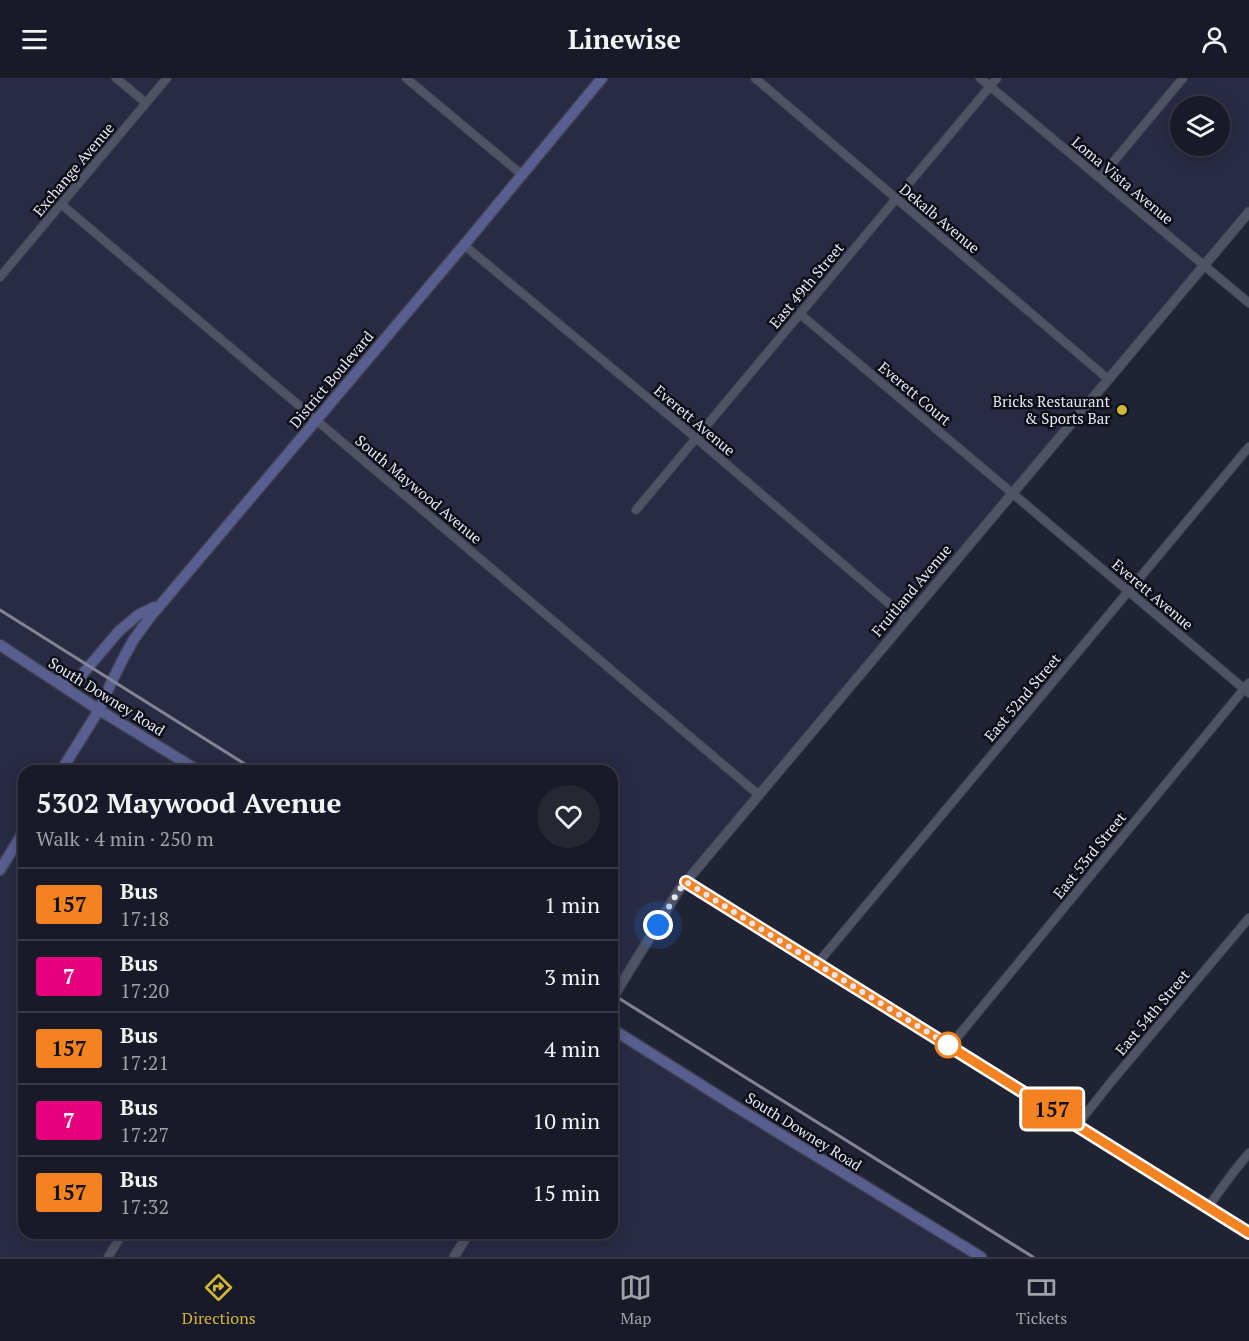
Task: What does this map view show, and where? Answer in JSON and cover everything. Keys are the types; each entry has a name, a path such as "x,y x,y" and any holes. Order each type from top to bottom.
{"main road":[{"name":"District Boulevard","path":"66,765 99,710 134,639 160,604 602,78"},
{"path":"54,680 68,681 80,677 119,631 138,615 160,604"},
{"name":"South Downey Road","path":"0,645 99,710 189,765"},
{"path":"0,870 18,841"},
{"name":"South Downey Road","path":"618,1033 981,1257"}],"street":[{"path":"116,78 146,103"},
{"name":"Exchange Avenue","path":"0,277 167,78"},
{"path":"406,78 521,174"},
{"name":"Dekalb Avenue","path":"755,78 1108,379"},
{"name":"Loma Vista Avenue","path":"980,78 1249,303"},
{"name":"East 49th Street","path":"636,510 997,78"},
{"path":"1100,178 1183,78"},
{"name":"South Maywood Avenue","path":"61,204 759,795"},
{"name":"Fruitland Avenue","path":"618,989 679,890 1249,212"},
{"name":"Everett Avenue","path":"464,245 696,438 907,619"},
{"name":"Everett Court","path":"800,314 1013,493"},
{"name":"East 52nd Street","path":"817,964 1249,447"},
{"name":"Everett Avenue","path":"1013,493 1247,688"},
{"name":"East 53rd Street","path":"950,1046 1247,688"},
{"path":"686,882 1249,1233"},
{"name":"East 54th Street","path":"1077,1125 1249,918"},
{"path":"1208,1207 1249,1153"},
{"path":"108,1257 119,1239"},
{"path":"454,1257 465,1239"}],"shaded area":[{"path":"0,78 1249,78 1249,212 692,876 625,981 618,977 618,765 18,765 18,1239 618,1239 618,1039 968,1257 0,1257"}],"railway":[{"path":"0,610 246,765"},
{"path":"618,998 1033,1257"}],"bus line":[{"name":"157","path":"686,882 1249,1233"}],"place":[{"name":"Bricks Restaurant & Sports Bar","path":"1122,410"}],"route":[{"path":"658,925 686,882 950,1046 948,1045"}]}
